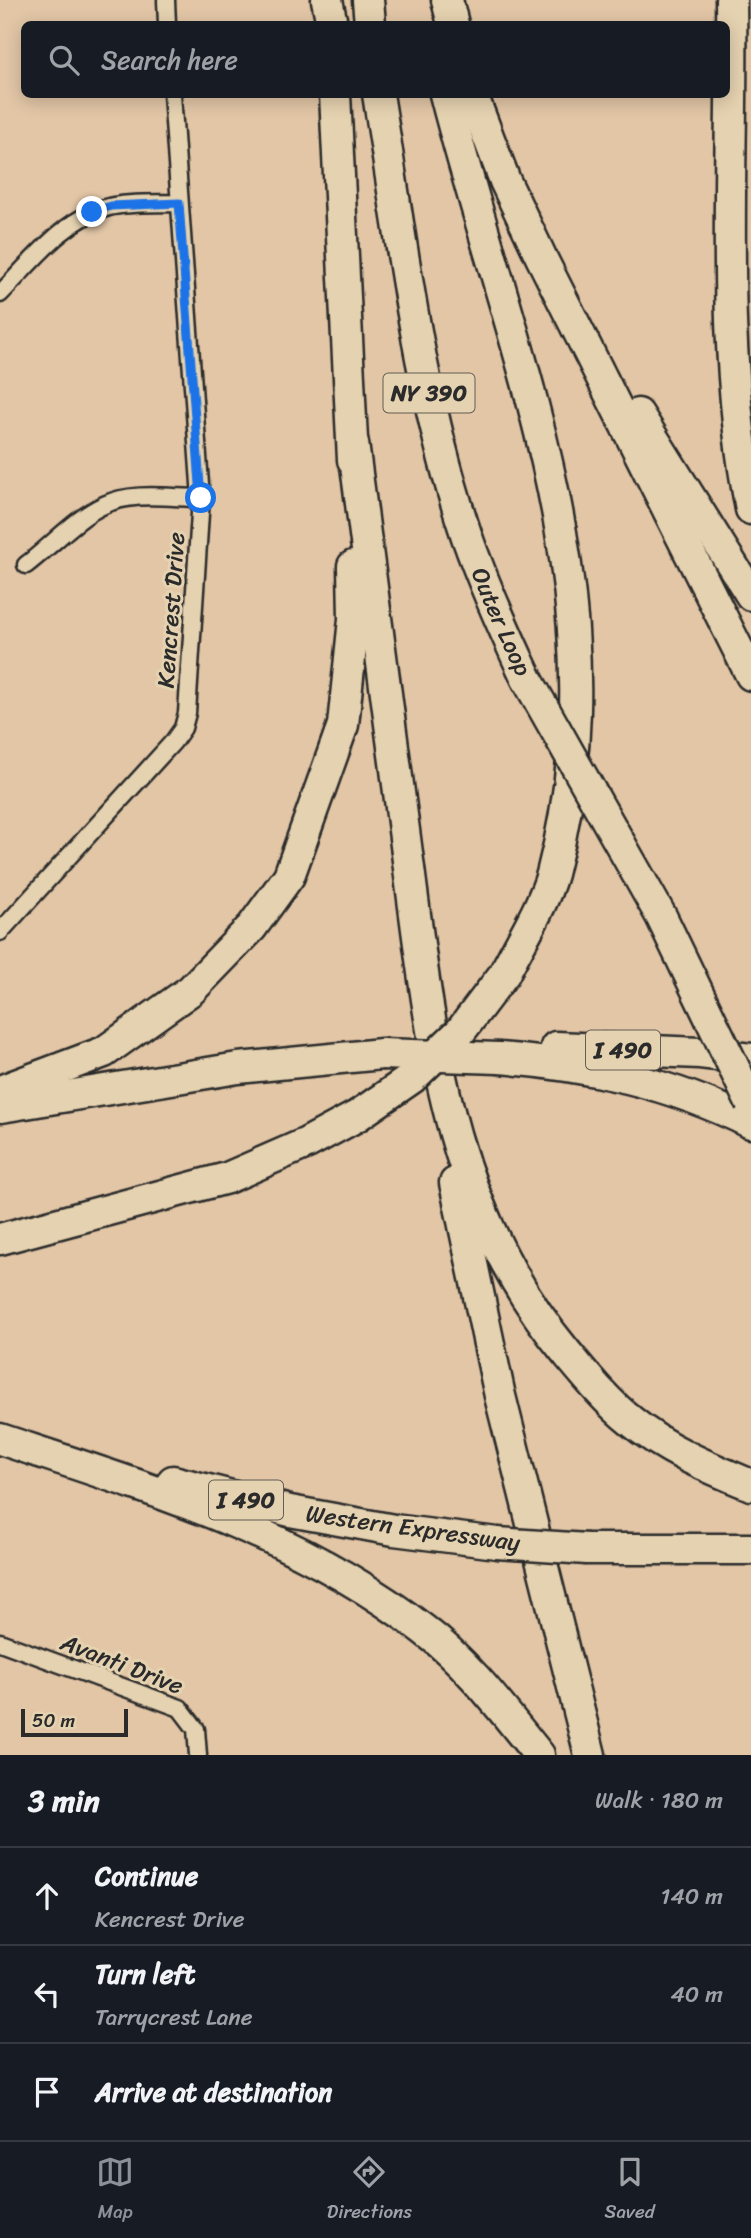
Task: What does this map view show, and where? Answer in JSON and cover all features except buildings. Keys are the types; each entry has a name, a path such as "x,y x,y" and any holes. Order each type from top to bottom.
{"highway":[{"path":"327,0 332,21"},
{"path":"333,0 333,21"},
{"path":"368,0 370,21"},
{"path":"428,0 432,21"},
{"path":"447,0 452,21"},
{"path":"731,15 751,193"},
{"path":"731,15 732,309 739,451 751,509"},
{"path":"0,1091 104,1052 191,990 252,927 289,876 344,725 354,619 353,443 335,98"},
{"name":"Outer Loop","path":"379,98 427,387 467,535 496,615 527,679 661,916 751,1103"},
{"path":"0,1239 227,1178 307,1143 357,1116 412,1078 460,1032 504,974 551,877 566,800 575,729 574,629 563,528 541,428 447,98"},
{"path":"474,98 505,181 542,259 751,675"},
{"path":"542,259 751,595"},
{"path":"353,443 428,1013 454,1137 471,1186 498,1250 537,1317 587,1377 632,1422 695,1461 751,1485"},
{"name":"I 490","path":"0,1107 238,1068 382,1054 662,1051 751,1059"},
{"path":"496,1053 629,1077 707,1102 751,1124"},
{"path":"454,1137 453,1174 500,1396 590,1755"},
{"path":"0,1438 131,1482 256,1530 345,1576 426,1630 489,1693 539,1755"},
{"name":"Western Expressway","path":"0,1438 290,1511 394,1530 497,1543 587,1549 751,1549"}],"street":[{"path":"166,0 167,21"},
{"name":"Kencrest Drive","path":"0,932 183,729 187,713 201,498 172,98"},
{"path":"0,295 60,234 92,212 111,206 179,203"},
{"path":"26,565 82,518 104,504 128,498 201,498"},
{"name":"Avanti Drive","path":"0,1642 180,1708 195,1729 198,1755"}],"route":[{"path":"92,212 111,206 179,203 201,498"}]}
